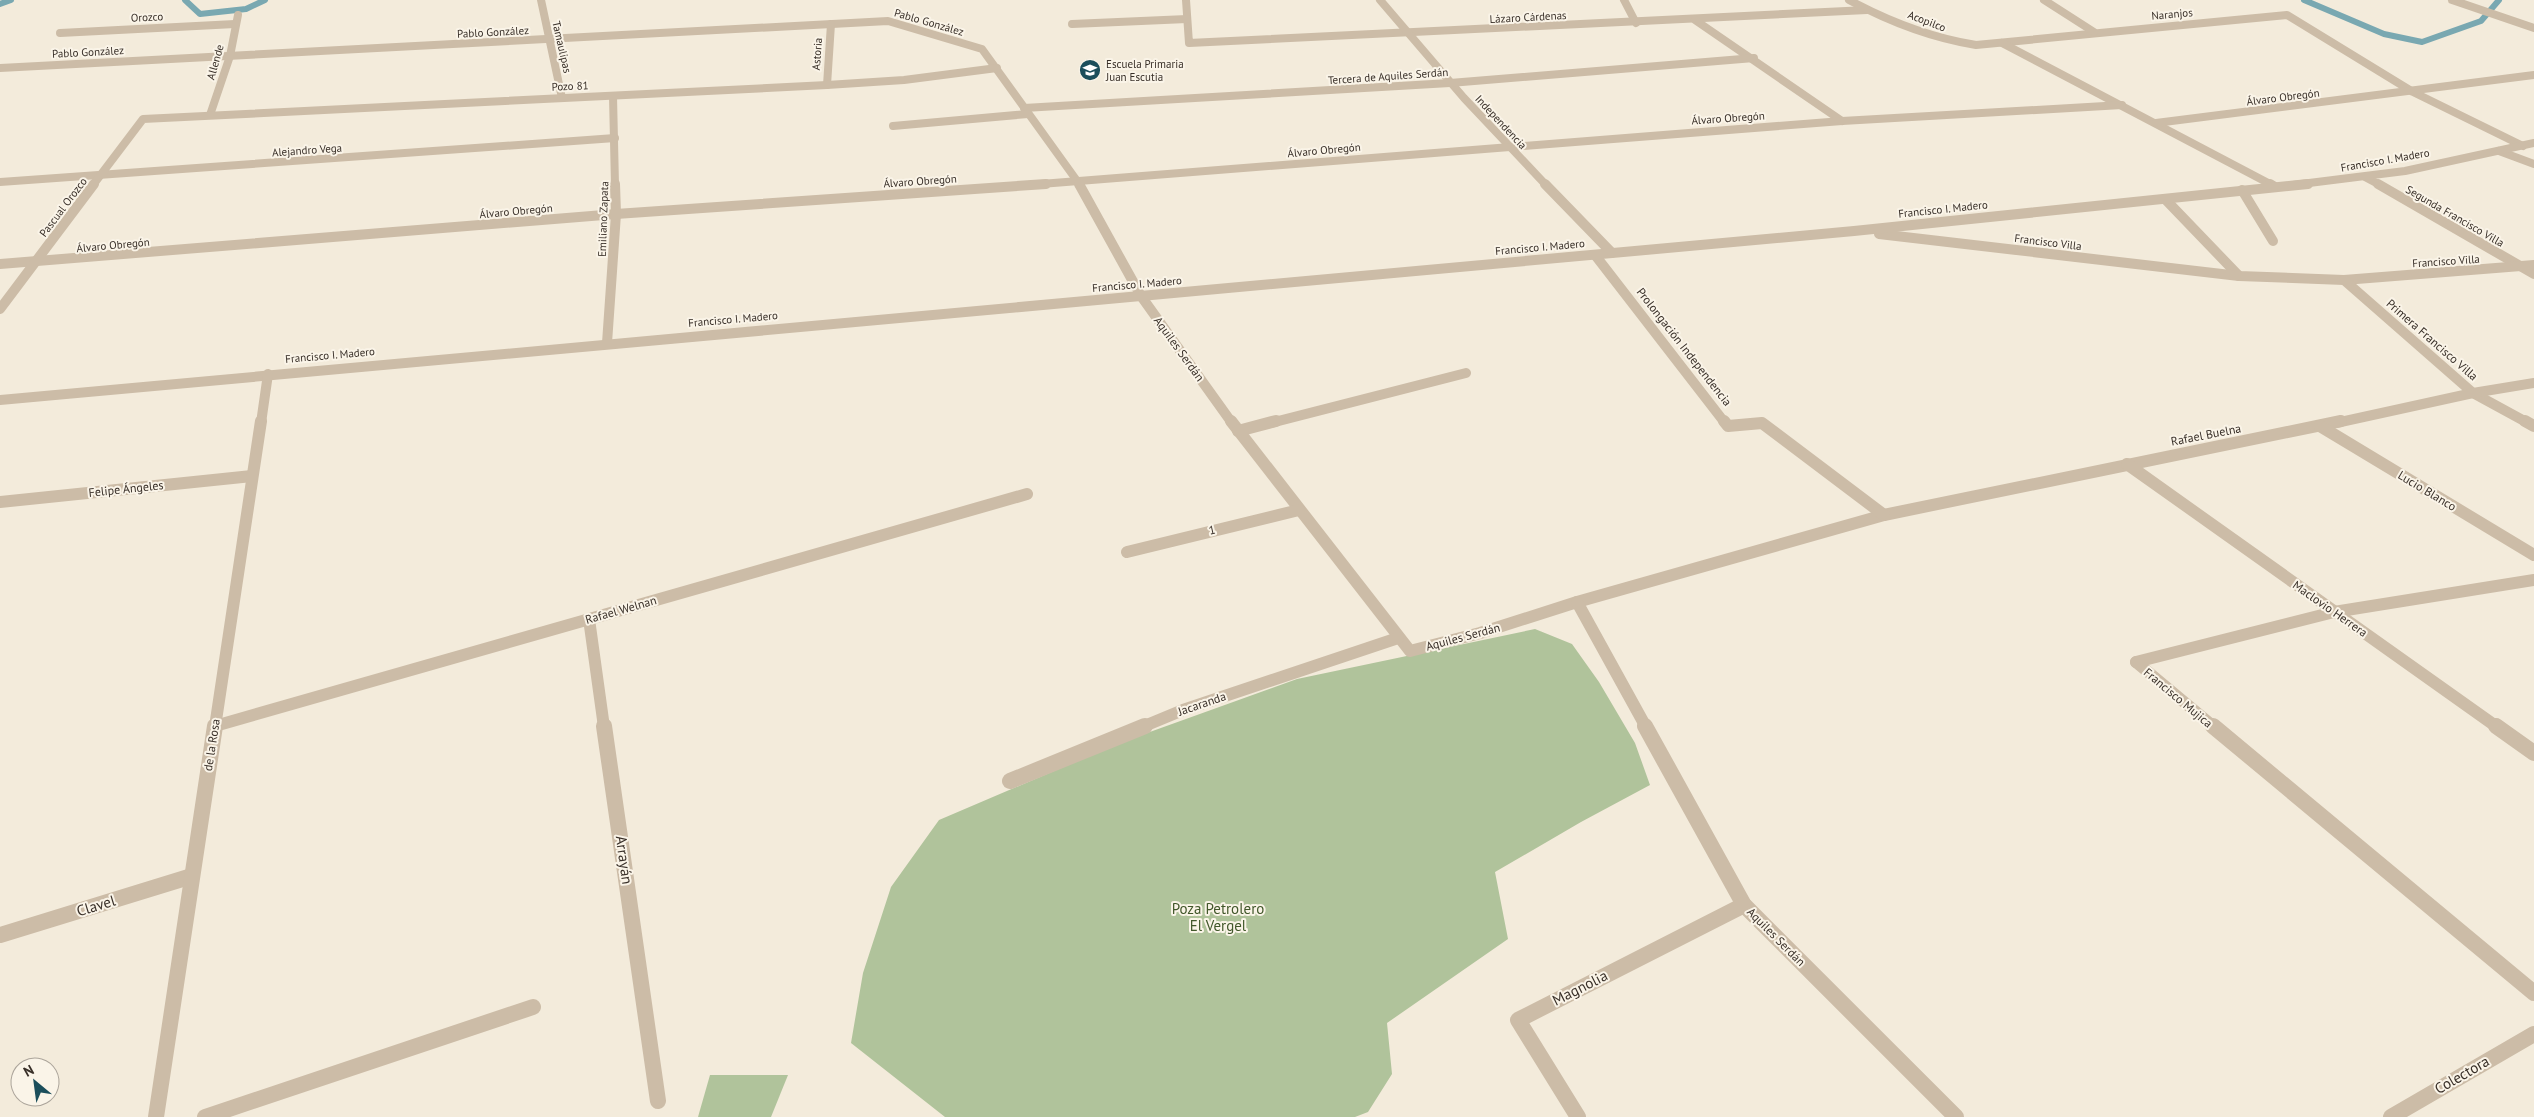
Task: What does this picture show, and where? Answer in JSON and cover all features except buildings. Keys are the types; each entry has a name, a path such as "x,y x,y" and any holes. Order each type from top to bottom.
{"street":[{"name":"Tamaulipas","path":"541,0 548,41 562,98"},
{"path":"1072,24 1186,19 1186,0"},
{"name":"Independencia","path":"1380,0 1450,83 1612,253"},
{"path":"1624,0 1636,23"},
{"name":"Acopilco","path":"1849,0 1867,10 1946,40 1976,45 2002,44"},
{"path":"2044,0 2094,32"},
{"path":"2453,0 2534,28"},
{"name":"Lázaro Cárdenas","path":"1186,19 1189,43 1636,23 1867,10"},
{"name":"Allende","path":"210,115 230,56 238,15"},
{"name":"Naranjos","path":"2002,44 2094,32 2287,15 2413,92 2523,146"},
{"path":"1695,20 1754,58 1842,121"},
{"name":"Pablo González","path":"0,68 548,41 888,21 982,49"},
{"name":"Orozco","path":"60,32 235,24"},
{"name":"Astoria","path":"827,85 831,24"},
{"path":"2002,44 2275,187"},
{"name":"Aquiles Serdán","path":"982,49 1078,182 1141,296 1238,431 1398,638 1410,651 1480,633 1577,602 1744,905 1956,1117"},
{"name":"Tercera de Aquiles Serdán","path":"893,126 1026,111 1450,83 1754,58"},
{"name":"Pozo 81","path":"143,119 827,85 904,80 997,68"},
{"path":"2413,92 2534,75"},
{"name":"Álvaro Obregón","path":"2156,124 2413,92"},
{"name":"Emiliano Zapata","path":"607,343 616,214 613,96"},
{"name":"Álvaro Obregón","path":"0,264 35,263 616,214 1078,182 1508,146 1842,121 2122,106"},
{"name":"Pascual Orozco","path":"0,309 143,119"},
{"name":"Alejandro Vega","path":"0,182 615,138"},
{"name":"Francisco I. Madero","path":"0,400 607,343 1854,231 2242,190 2326,183 2534,143"},
{"path":"2499,151 2534,164"},
{"name":"Segunda Francisco Villa","path":"2365,177 2534,274"},
{"path":"2242,190 2273,241"},
{"path":"2165,199 2239,276"},
{"name":"Francisco Villa","path":"1854,231 2239,276 2344,280 2521,268 2534,265"},
{"name":"Prolongación Independencia","path":"1595,255 1728,426 1762,423 1884,515"},
{"name":"Primera Francisco Villa","path":"2344,280 2473,393 2534,426"},
{"path":"1238,431 1466,372"},
{"name":"de la Rosa","path":"156,1117 268,374"},
{"name":"Rafael Buelna","path":"1577,602 1884,515 2473,393 2534,383"},
{"name":"Lucio Blanco","path":"2320,426 2534,555"},
{"name":"Maclovio Herrera","path":"2127,464 2534,753"},
{"name":"Felipe Ángeles","path":"0,502 252,476"},
{"name":"Rafael Welnan","path":"214,726 1027,494"},
{"name":"1","path":"1127,552 1299,510"},
{"name":"Francisco Mujica","path":"2534,580 2334,612 2136,662 2534,994"},
{"name":"Arrayán","path":"589,619 658,1101"},
{"name":"Jacaranda","path":"1010,782 1183,710 1398,638"},
{"name":"Clavel","path":"0,935 192,876"},
{"name":"Magnolia","path":"1578,1117 1518,1020 1744,905"},
{"path":"206,1117 533,1007"},
{"name":"Colectora","path":"2391,1117 2534,1034"}],"green space":[{"name":"Poza Petrolero El Vergel","path":"1535,629 1572,644 1599,682 1635,743 1650,785 1581,822 1495,872 1508,939 1387,1023 1392,1074 1368,1112 1355,1117 945,1117 851,1043 863,973 891,887 939,820 1122,742 1297,679"},
{"path":"710,1075 788,1075 771,1117 698,1117"}],"waterway":[{"path":"0,4 11,0"},
{"path":"185,0 200,14 246,9 265,0"},
{"path":"2304,0 2384,34 2422,42 2481,21 2499,0"}],"place":[{"name":"Escuela Primaria Juan Escutia","path":"1090,70"}]}
